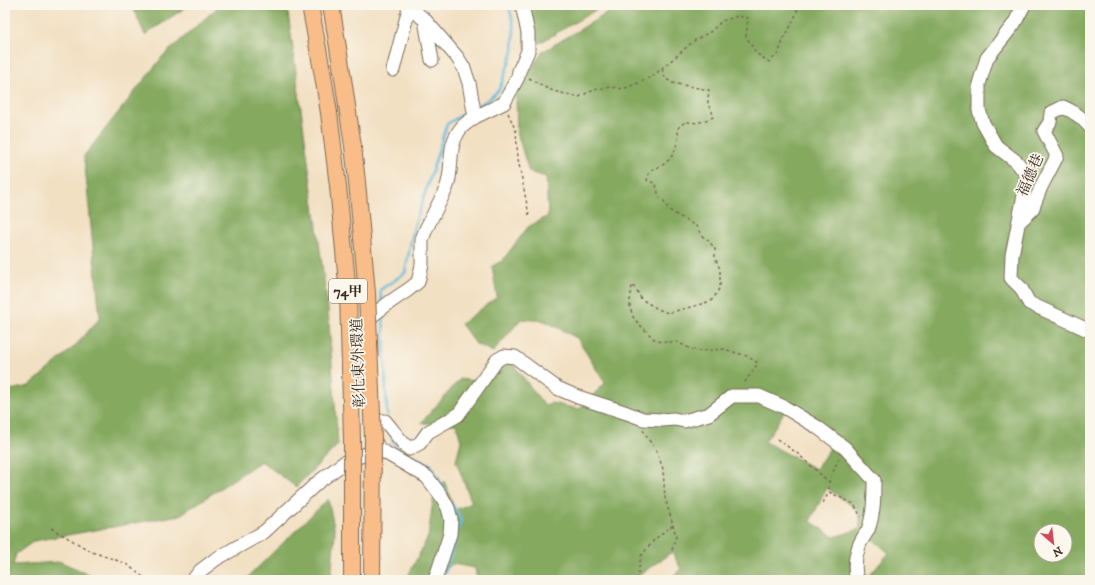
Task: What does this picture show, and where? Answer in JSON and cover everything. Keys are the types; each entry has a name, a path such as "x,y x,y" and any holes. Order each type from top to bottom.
{"main road":[{"name":"74甲","path":"310,5 324,76 329,113 338,186 348,294 353,454 352,580"},
{"name":"彰化東外環道","path":"319,5 334,81 351,220 362,437 361,580"},
{"name":"彰化東外環道","path":"331,5 357,175 367,293 372,440 372,580"},
{"name":"74甲","path":"339,5 352,71 365,181 375,292 382,475 381,580"}],"street":[{"path":"435,580 450,534 451,519 448,508 442,497 427,477 379,449 367,425 364,340 367,323 373,315 418,282 422,265 422,239 449,183 451,152 454,138 463,126 504,103 518,77 519,70 528,51 528,33 522,5"},
{"path":"1024,5 1014,24 987,58 979,84 979,110 982,123 996,146 1017,162 1026,174 1025,190 1012,255 1011,278 1021,288 1029,303 1090,331"},
{"path":"393,70 408,6 425,20 457,57 464,68 469,83 475,118"},
{"path":"425,20 432,60"},
{"name":"福德巷","path":"1018,223 1032,210 1041,187 1057,156 1044,131 1050,122 1051,113 1063,107 1072,111 1090,127"},
{"path":"379,449 376,421 372,326 374,319 390,302"},
{"path":"376,421 385,421 401,442 409,449 420,443 428,432 458,415 497,360 504,356 515,357 557,388 578,398 627,412 644,419 674,419 684,421 709,414 732,396 758,396 771,401 817,427 845,448 874,480 874,507 868,530 859,546 854,568 857,580"},
{"path":"193,580 200,571 216,559 264,532 317,483 345,462 379,449"}],"path":[{"path":"519,70 548,89 579,97 597,89 611,87 623,89 653,76 695,40 710,32 722,21 738,16 748,18 746,36 756,53 769,62 778,54 784,38 794,20 799,5"},
{"path":"662,69 665,78 672,83 709,90 708,105 712,110 713,117 698,123 690,121 682,123 678,128 679,135 673,154 663,165 652,169 648,174 647,180 656,185 659,197 664,201 668,209 696,226 702,236 708,240 715,249 715,258 720,269 720,287 711,301 698,306 668,312 658,309 641,299 636,289 632,285 630,308 634,319 654,339 661,342 677,342 699,351 724,349 747,356 758,364 744,382 738,396"},
{"path":"504,103 516,131 518,159 529,215"},
{"path":"644,419 642,428 648,440 656,449 663,469 665,498 676,536 672,550"},
{"path":"777,439 798,454 829,481"},
{"path":"823,503 829,492 829,481 838,459 845,448"},
{"path":"829,492 854,504 868,530"},
{"path":"637,580 641,556 654,539 673,525"},
{"path":"51,528 92,552 125,563 147,580"}],"green space":[{"path":"132,5 189,5 145,35"},
{"path":"220,5 287,5 328,309 338,445 296,487 261,461 180,515 34,541 16,554 13,565 61,562 103,580 5,580 5,391 29,386 75,346 100,318 84,156 163,56"},
{"path":"522,5 604,5 526,51"},
{"path":"621,5 1090,5 1090,580 668,580 681,569 672,552 632,580 477,580 475,568 452,564 436,580 408,580 409,574 428,537 434,494 444,481 455,510 472,503 456,461 461,441 456,424 421,423 460,379 475,381 506,355 545,406 551,403 579,409 605,383 577,338 545,321 521,319 493,352 476,344 461,324 497,297 492,266 502,261 528,227 548,216 546,177 529,172 517,132 516,94 542,52","holes":["787,408 832,445 816,469 765,442","827,488 860,512 860,529 834,537 810,521","870,537 889,553 869,576 850,560"]},
{"path":"328,499 335,532 331,580 245,580"}],"waterway":[{"path":"478,106 499,90 513,52 514,28 509,5"},
{"path":"382,303 380,290 405,273 413,231 447,124 470,110"},
{"path":"383,314 387,417"},
{"path":"392,439 394,445 400,449"},
{"path":"407,454 431,465 447,493"},
{"path":"443,580 461,520 452,503"}]}
